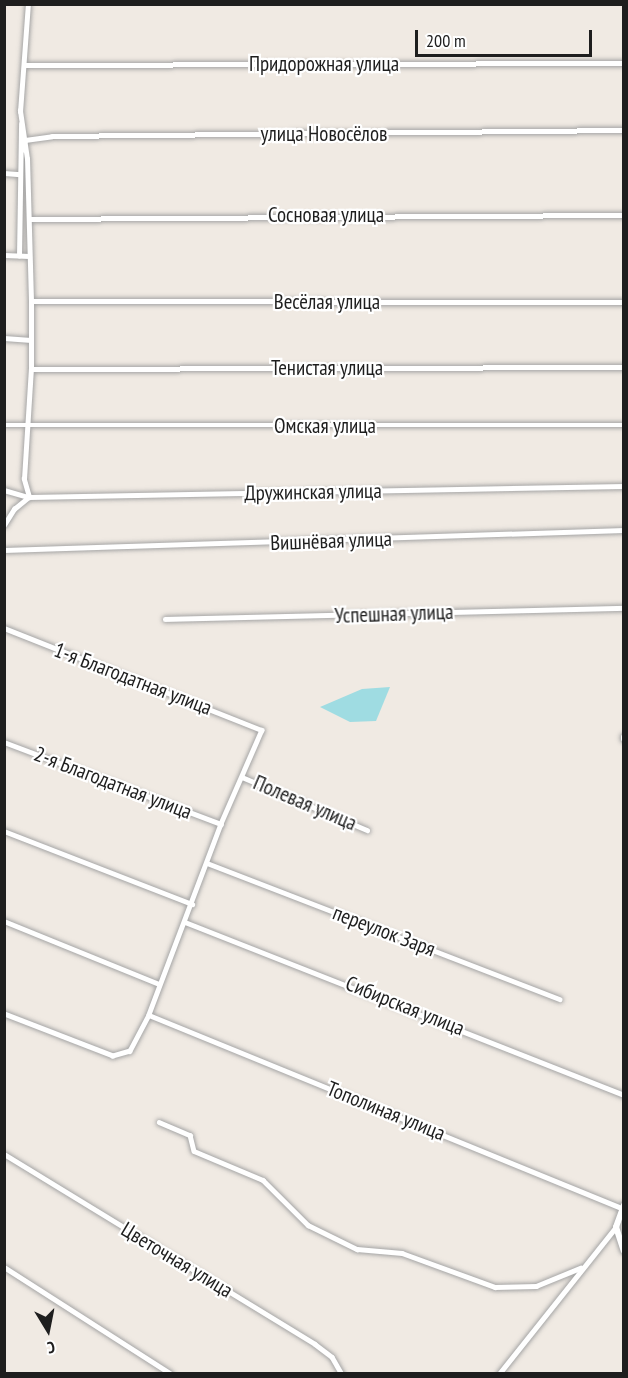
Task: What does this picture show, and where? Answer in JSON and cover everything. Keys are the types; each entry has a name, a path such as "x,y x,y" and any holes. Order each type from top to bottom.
{"street":[{"path":"19,256 22,150 20,111 28,4"},
{"name":"Придорожная улица","path":"24,65 624,63"},
{"path":"4,525 14,509 29,497 24,479 31,369 31,301 25,140 20,111"},
{"name":"улица Новосёлов","path":"25,140 81,135 624,130"},
{"path":"22,150 25,140"},
{"path":"4,173 20,174"},
{"name":"Сосновая улица","path":"28,219 624,215"},
{"path":"4,255 29,256"},
{"name":"Весёлая улица","path":"31,301 624,302"},
{"path":"4,338 31,340"},
{"name":"Тенистая улица","path":"31,369 624,367"},
{"name":"Омская улица","path":"4,425 624,425"},
{"name":"Дружинская улица","path":"4,490 29,497 624,486"},
{"name":"Вишнёвая улица","path":"4,550 624,530"},
{"name":"Успешная улица","path":"165,619 624,608"},
{"name":"1-я Благодатная улица","path":"4,628 262,730 242,777"},
{"name":"2-я Благодатная улица","path":"4,742 221,824"},
{"path":"4,1014 113,1056 124,1056 149,1015 221,824 242,777"},
{"name":"Полевая улица","path":"242,777 367,830"},
{"path":"4,831 192,904"},
{"name":"переулок Заря","path":"207,863 560,999"},
{"path":"4,921 159,984"},
{"name":"Сибирская улица","path":"185,921 624,1095"},
{"name":"Тополиная улица","path":"149,1015 623,1207"},
{"path":"159,1122 190,1135 194,1151 263,1180 308,1225 357,1249 402,1252 500,1288 536,1286 580,1268"},
{"name":"Цветочная улица","path":"4,1154 315,1344 332,1357 342,1374"},
{"path":"499,1374 580,1268 616,1227 623,1207"},
{"path":"616,1227 624,1251"},
{"path":"4,1267 171,1374"}],"water":[{"path":"390,687 376,721 350,722 320,707 362,689"}]}
